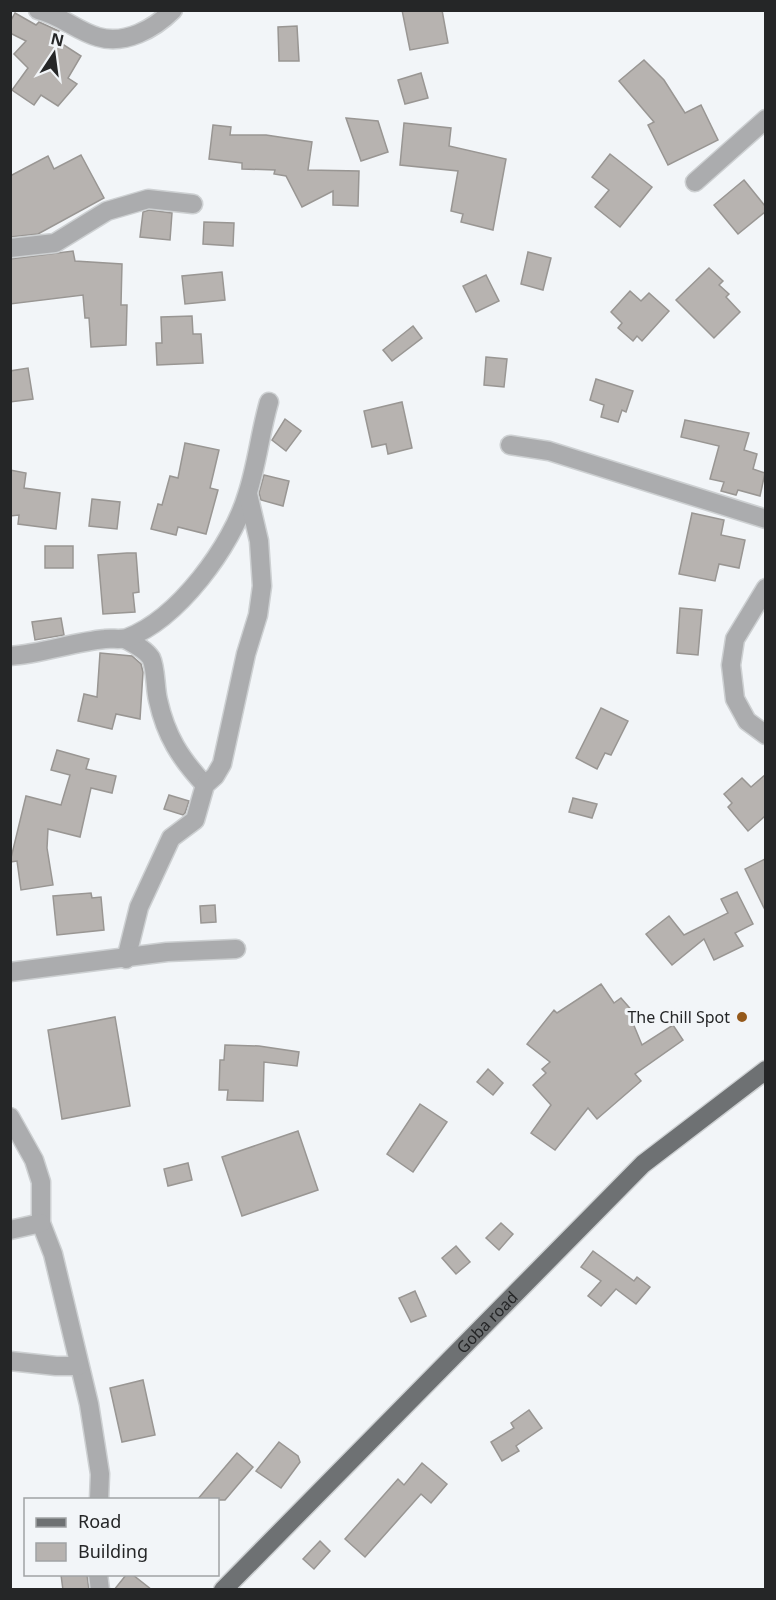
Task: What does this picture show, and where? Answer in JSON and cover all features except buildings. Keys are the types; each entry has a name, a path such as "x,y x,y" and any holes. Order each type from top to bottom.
{"main road":[{"name":"Goba road","path":"223,1590 643,1164 765,1070"}],"street":[{"path":"38,10 99,37 135,37 173,10"},
{"path":"695,182 765,119"},
{"path":"10,248 55,243 107,211 148,199 193,204"},
{"path":"10,656 105,639 125,639 155,624 170,611 207,567 230,533 248,494 269,402"},
{"path":"510,445 549,451 765,519"},
{"path":"126,959 140,908 171,838 195,820 205,785 215,776 222,764 246,654 258,615 263,565 248,494"},
{"path":"765,588 735,639 731,665 735,699 747,721 765,735"},
{"path":"125,639 142,648 152,660 158,702 171,738 180,759 205,785"},
{"path":"10,972 167,952 236,949"},
{"path":"10,1117 34,1160 41,1182 41,1223 53,1254 96,1442 100,1474 99,1498"},
{"path":"10,1230 41,1223"},
{"path":"10,1360 56,1366 79,1366"}],"place":[{"name":"The Chill Spot","path":"742,1017"}]}
